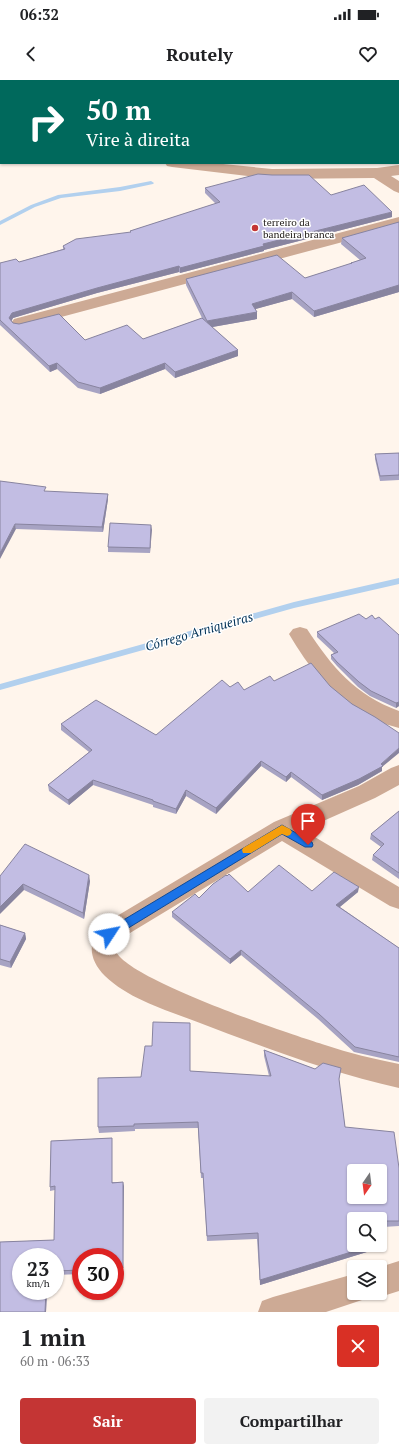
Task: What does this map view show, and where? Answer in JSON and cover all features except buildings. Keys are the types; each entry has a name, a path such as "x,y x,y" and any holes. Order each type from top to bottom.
{"street":[{"path":"181,164 272,174 377,172 399,170"},
{"path":"377,172 399,188"},
{"path":"20,323 399,222"},
{"path":"300,634 317,661 338,685 372,710 399,720"},
{"path":"399,774 367,792 282,829 109,934 104,950 107,959 114,968 144,988 283,1044 366,1069 399,1076"},
{"path":"282,829 399,899"},
{"path":"387,1280 399,1276"},
{"path":"274,1312 347,1291"}],"waterway":[{"path":"0,223 33,206 60,196 120,189 151,183"},
{"name":"Córrego Arniqueiras","path":"0,687 294,605 399,581"}],"slow traffic":[{"path":"247,850 282,829 287,832"}],"place":[{"name":"terreiro da bandeira branca","path":"255,228"}],"route":[{"path":"109,934 282,829 308,845"}]}
